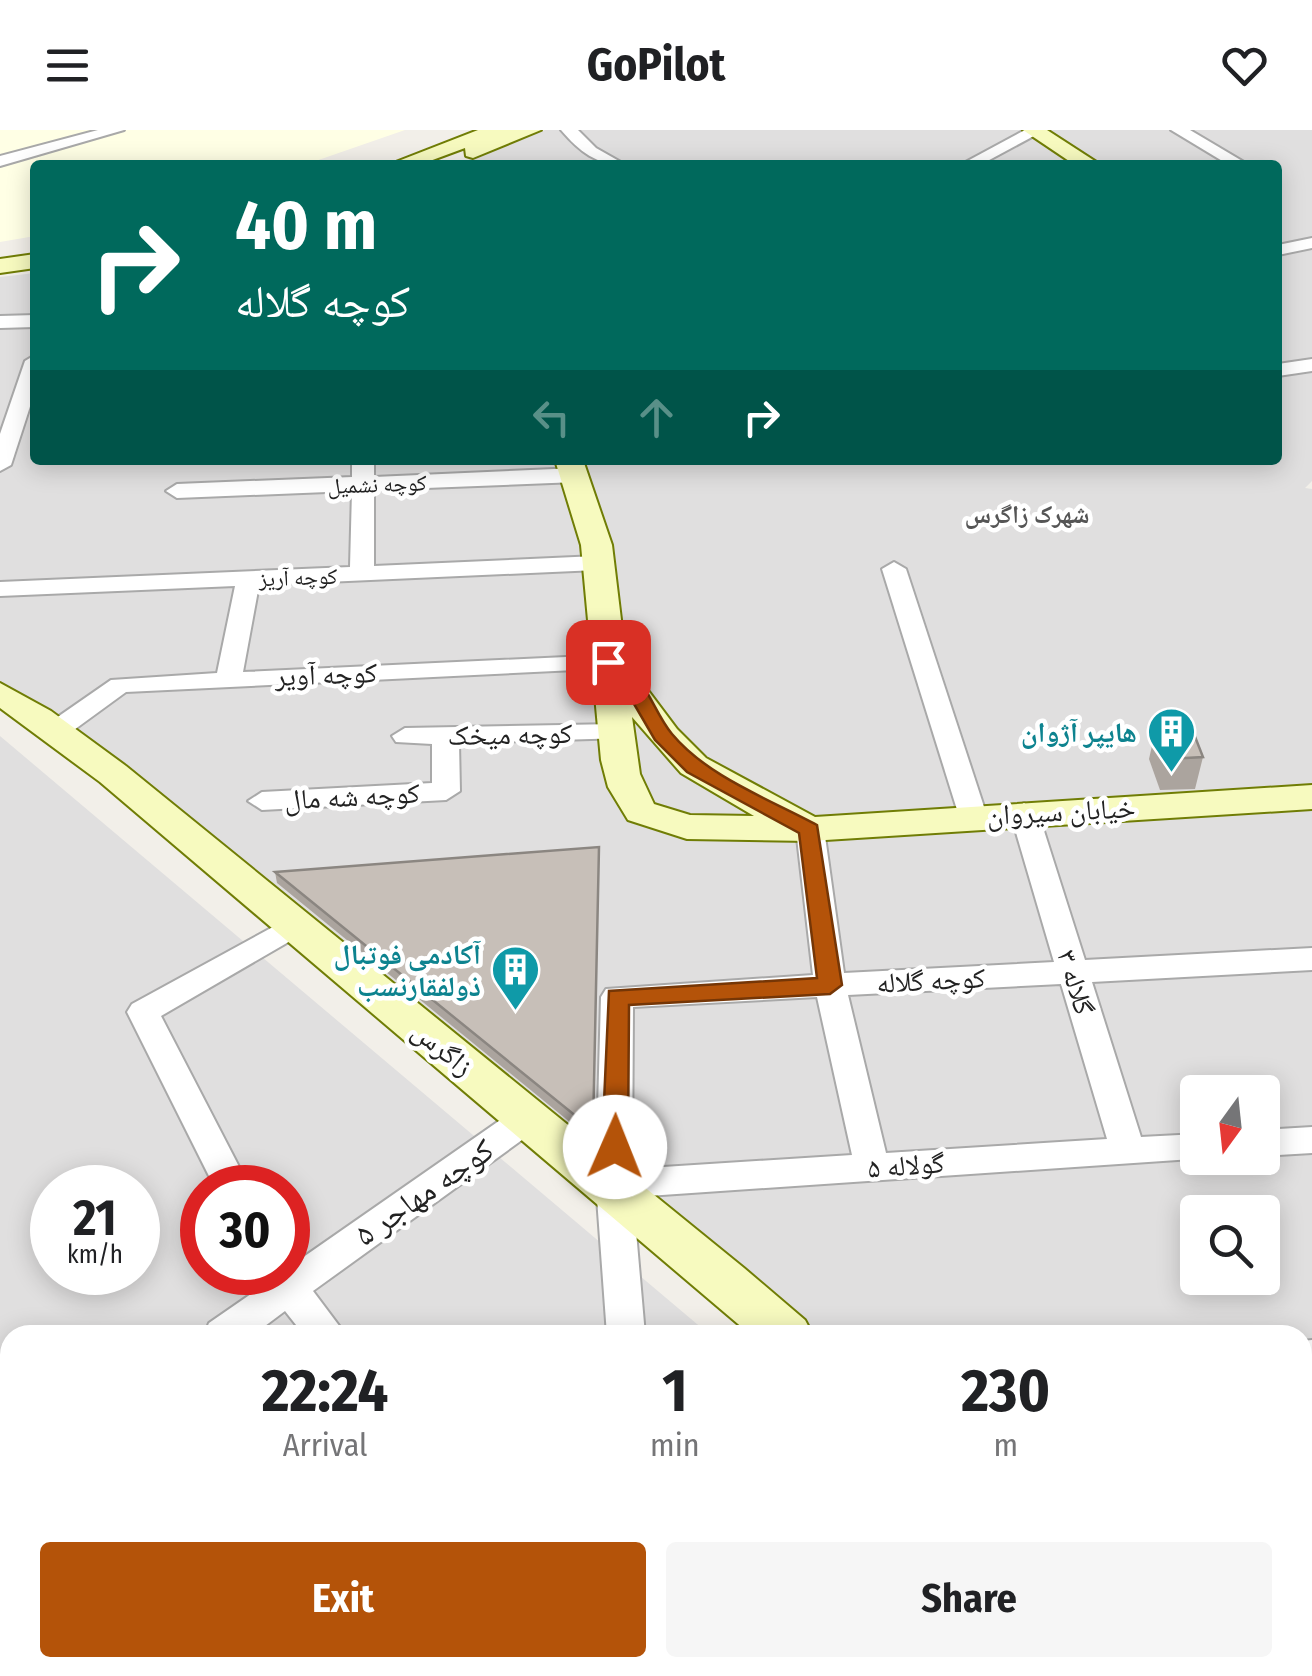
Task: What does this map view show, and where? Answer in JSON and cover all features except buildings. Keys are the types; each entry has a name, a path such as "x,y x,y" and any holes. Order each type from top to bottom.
{"street":[{"path":"0,161 116,130"},
{"path":"414,160 497,130"},
{"path":"451,160 531,130"},
{"path":"522,155 542,130"},
{"path":"569,130 590,151 608,160"},
{"path":"978,160 1035,130 1082,160"},
{"path":"1179,130 1232,160"},
{"path":"470,153 486,160"},
{"path":"1282,249 1312,243"},
{"path":"0,322 30,320"},
{"path":"1282,369 1312,364"},
{"path":"0,380 30,371"},
{"path":"30,376 2,456 30,451"},
{"path":"362,575 364,465"},
{"name":"کوچه نشمیل","path":"177,491 366,484 573,468"},
{"name":"خیابان سیروان","path":"573,468 597,564 620,776 641,812 687,827 810,830 1024,812 1312,796"},
{"name":"کوچه آریز","path":"0,589 597,564"},
{"path":"894,569 973,816"},
{"path":"229,678 248,579"},
{"path":"608,662 631,682 662,736 695,767 810,830 830,985 872,1168"},
{"name":"کوچه آویر","path":"58,729 120,685 608,662"},
{"name":"زاگرس","path":"0,693 58,729 293,926 614,1184 776,1325"},
{"name":"کوچه میخک","path":"405,736 616,732"},
{"name":"کوچه شه مال","path":"262,801 446,791 445,735"},
{"name":"گلاله ۳","path":"1024,812 1128,1152"},
{"path":"221,1165 143,1012 293,926"},
{"name":"کوچه گلاله","path":"614,1184 618,997 1312,959"},
{"name":"کوچه مهاجر ۵","path":"310,1262 528,1118"},
{"path":"1280,1142 1312,1140"},
{"name":"گولاله ۵","path":"614,1184 1180,1148"},
{"path":"614,1184 625,1325"},
{"name":"کوچه مهاجر ۵","path":"234,1325 267,1295"},
{"path":"293,1295 318,1325"}],"shaded area":[{"path":"0,130 405,130 318,160 30,160 30,237 0,242"},
{"path":"545,130 1312,130 1312,481 1305,488 1312,489 1312,1325 791,1325 0,695 0,277 30,274 30,465 1282,465 1282,160 468,160"},
{"path":"0,736 698,1325 0,1325"}],"place":[{"name":"هایپر آژوان","path":"1172,774"},
{"name":"آکادمی فوتبال ذولفقارنسب","path":"516,1012"}],"district":[{"name":"شهرک زاگرس","path":"1027,514"}],"route":[{"path":"608,662 642,697 662,736 695,767 810,830 830,985 618,997 615,1147"}]}
